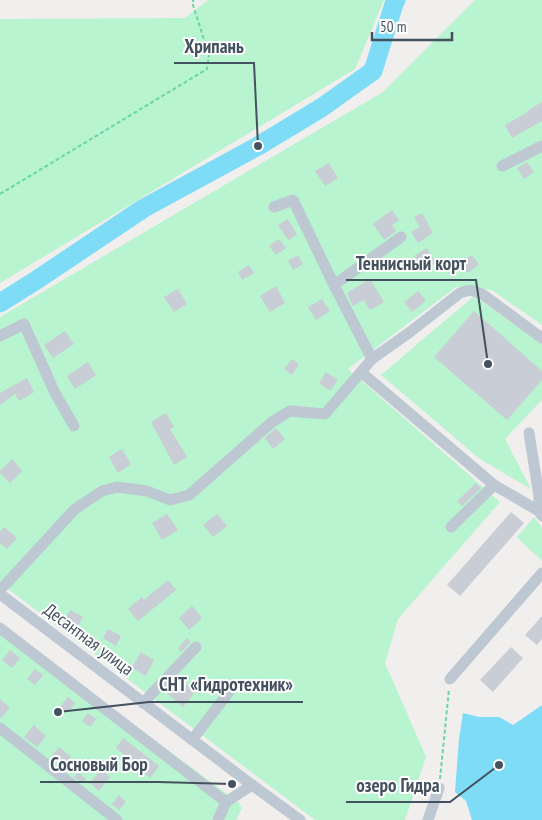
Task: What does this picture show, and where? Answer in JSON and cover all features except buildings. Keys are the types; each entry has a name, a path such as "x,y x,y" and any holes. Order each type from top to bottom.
{"street":[{"path":"502,166 542,146"},
{"path":"274,207 293,200 372,359"},
{"path":"334,285 401,237"},
{"path":"2,590 75,510 102,491 117,487 147,492 170,500 189,495 272,422 290,411 325,414 372,359 464,290 473,290 482,294 542,338"},
{"path":"0,336 24,324 55,393 74,426"},
{"path":"361,372 494,485 540,514"},
{"path":"529,432 540,514"},
{"path":"451,526 494,485"},
{"path":"450,679 542,573"},
{"name":"Десантная улица","path":"2,590 143,703 300,820"},
{"path":"0,628 226,802"},
{"path":"143,703 196,647"},
{"path":"192,740 229,692"},
{"path":"0,728 117,820"},
{"path":"218,820 226,802 252,785"},
{"path":"428,820 439,788"}],"path":[{"path":"0,194 207,69 209,55 192,2 194,0"},
{"path":"439,788 450,679"}],"green space":[{"path":"208,0 384,0 355,69 0,283 0,19 185,18"},
{"path":"475,0 542,0 542,325 492,290 456,287 348,369 500,502 398,619 385,663 426,757 405,820 315,820 0,583 0,317 383,92"},
{"path":"474,296 542,344 542,400 505,439 531,489 480,459 381,375"},
{"path":"534,517 542,528 542,561 517,537"},
{"path":"0,625 239,803 242,808 236,820 0,820"}],"water":[{"path":"542,705 542,820 472,820 466,801 455,792 463,713 479,717 499,717 513,725"}],"waterway":[{"path":"0,303 144,208 258,146 321,108 373,71 396,0"}],"place":[{"name":"Хрипань","path":"258,146"},
{"name":"Теннисный корт","path":"488,364"},
{"name":"СНТ «Гидротехник»","path":"58,712"},
{"name":"озеро Гидра","path":"499,765"},
{"name":"Сосновый Бор","path":"232,784"}]}
